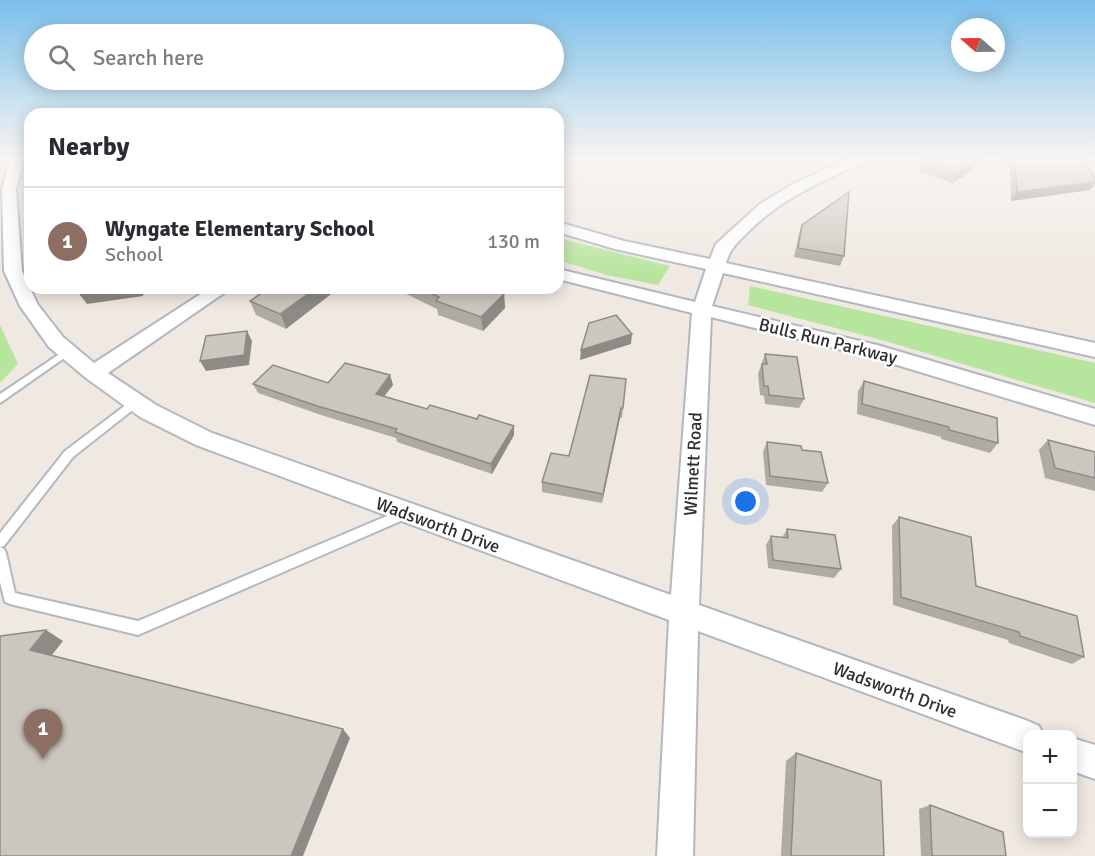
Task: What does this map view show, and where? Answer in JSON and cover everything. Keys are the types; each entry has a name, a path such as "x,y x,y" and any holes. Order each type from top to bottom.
{"street":[{"name":"Wadsworth Drive","path":"6,196 13,271 29,306 67,352 148,411 204,440 684,615 1023,735"},
{"name":"Wilmett Road","path":"675,856 684,615 702,309 722,248 765,207 783,196"},
{"path":"564,229 621,245 1095,350"},
{"name":"Bulls Run Parkway","path":"564,275 877,352 1095,417"},
{"path":"93,372 213,294"},
{"path":"1077,755 1095,762"}],"lane":[{"path":"0,399 67,352"},
{"path":"0,542 69,454 135,402"},
{"path":"0,553 10,598 138,628 406,513"}],"green space":[{"path":"564,240 670,266 658,285 607,275 564,262"},
{"path":"750,286 1095,363 1095,403 885,341 748,305"},
{"path":"0,325 18,364 0,383"}],"building":[{"path":"843,196 849,196 844,256 798,248 802,225"},
{"path":"260,294 308,294 280,314 250,301"},
{"path":"433,294 504,294 481,317 436,301 439,297"},
{"path":"616,315 632,334 581,350 589,323"},
{"path":"247,331 244,355 200,361 206,336"},
{"path":"765,354 797,357 804,399 769,395 768,386 764,386 762,364 767,364"},
{"path":"345,363 390,375 376,394 427,409 430,405 477,419 479,415 514,426 491,464 395,432 397,429 317,406 253,384 273,365 328,383"},
{"path":"590,375 626,379 623,408 621,408 603,494 542,482 551,453 569,456"},
{"path":"864,381 997,418 998,443 949,430 949,427 862,404"},
{"path":"1048,440 1095,452 1095,478 1055,468"},
{"path":"767,442 801,446 802,450 821,452 828,483 770,476"},
{"path":"899,517 971,537 976,586 1077,616 1084,657 1020,636 1019,632 901,597"},
{"path":"787,529 835,535 841,569 773,560 771,536 788,538"},
{"path":"46,630 30,650 343,729 291,856 0,856 0,636"},
{"path":"796,753 881,781 884,856 791,856"},
{"path":"930,805 1003,832 1006,856 932,856"}],"place":[{"name":"Wyngate Elementary School","path":"43,759"}]}
